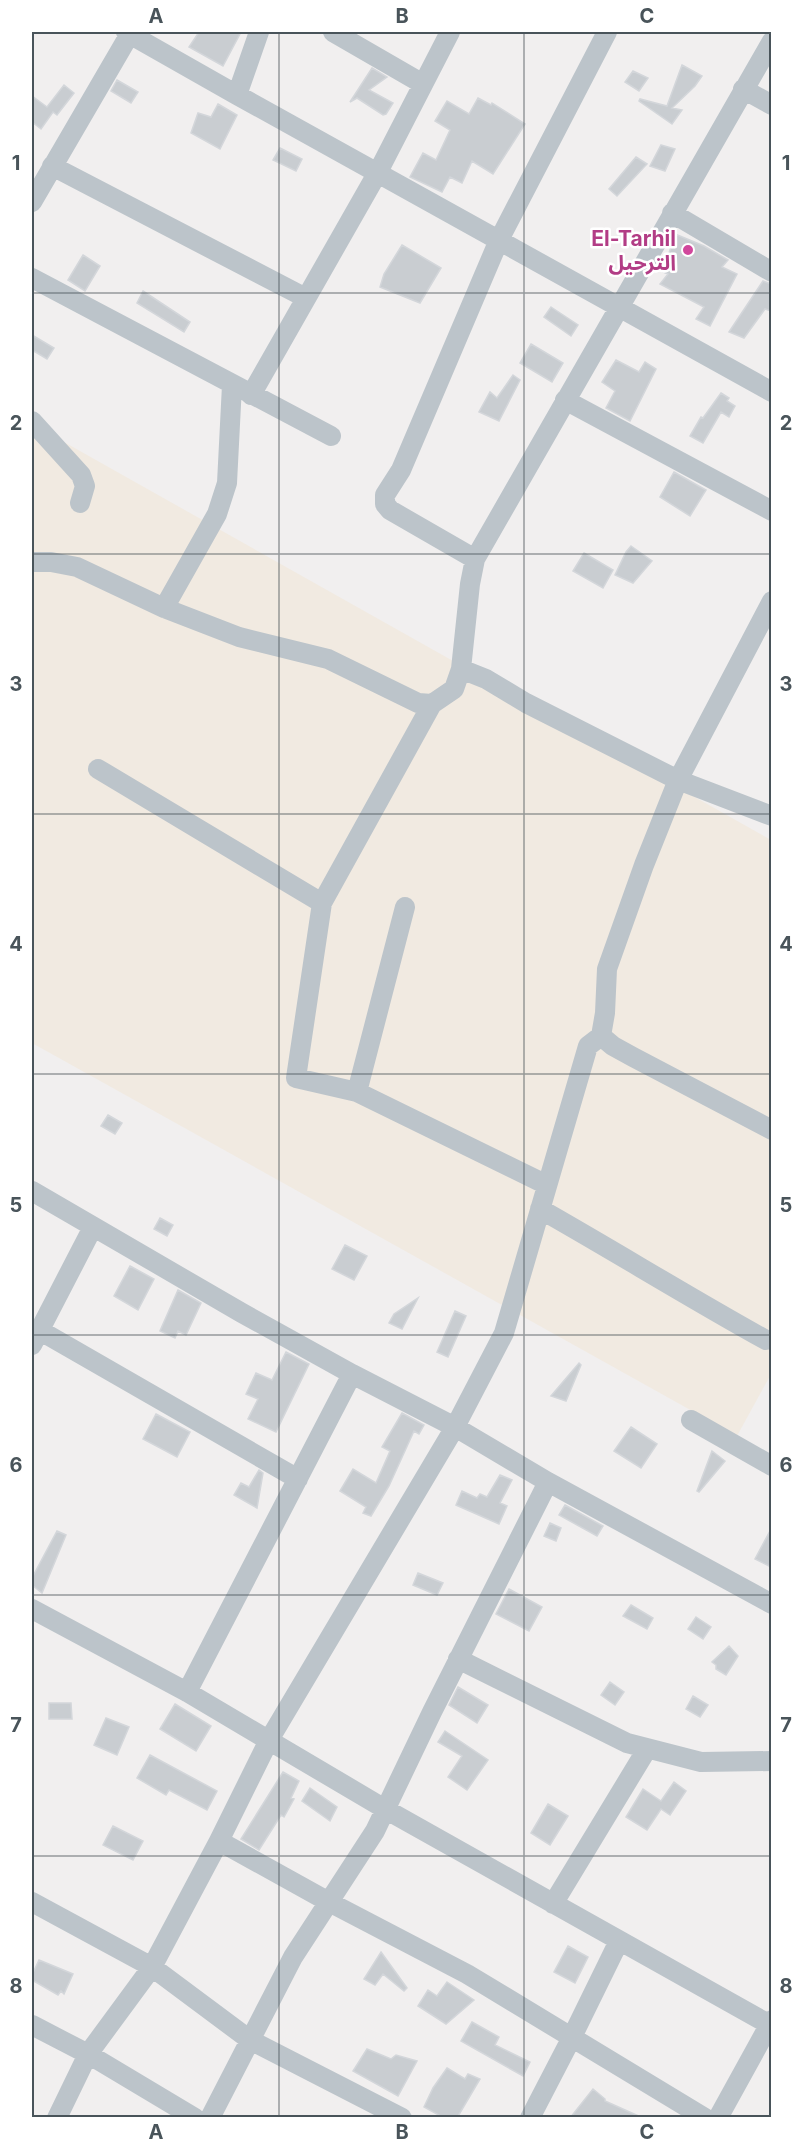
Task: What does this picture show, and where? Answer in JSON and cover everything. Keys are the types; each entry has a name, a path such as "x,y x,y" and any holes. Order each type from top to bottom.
{"street":[{"path":"32,202 129,32 237,95 771,392"},
{"path":"237,95 259,32"},
{"path":"333,32 423,84"},
{"path":"251,395 378,172 450,32"},
{"path":"475,559 395,514 385,504 385,495 401,470 499,240 608,32"},
{"path":"547,1185 357,1092 296,1078 322,903 432,704 454,689 460,669 475,559 771,41"},
{"path":"744,90 771,105"},
{"path":"52,166 306,298"},
{"path":"672,213 771,272"},
{"path":"32,278 331,436"},
{"path":"164,608 217,514 227,483 232,385"},
{"path":"565,400 771,511"},
{"path":"32,421 81,475 85,486 80,503"},
{"path":"32,562 51,562 77,567 164,608 239,637 328,659 418,703 432,704"},
{"path":"57,2118 88,2054 152,1967 269,1740 456,1427 504,1333 588,1046 601,1036 605,1013 607,969 678,780 771,601"},
{"path":"460,669 486,679 526,703 678,780 771,816"},
{"path":"98,769 322,903"},
{"path":"357,1092 405,907"},
{"path":"601,1036 613,1046 771,1130"},
{"path":"32,1191 352,1374 456,1427 548,1482 771,1604"},
{"path":"540,1209 766,1340"},
{"path":"93,1227 35,1338 298,1479"},
{"path":"187,1692 352,1374"},
{"path":"691,1420 771,1466"},
{"path":"210,2118 293,1958 375,1831 458,1659 548,1482"},
{"path":"32,1609 187,1692 385,1809 771,2024 718,2118"},
{"path":"458,1659 627,1743 701,1762 771,1761"},
{"path":"553,1904 647,1749"},
{"path":"219,1840 329,1902 467,1974 705,2118"},
{"path":"32,1902 152,1967 250,2040 402,2118"},
{"path":"530,2118 619,1941"},
{"path":"32,2025 88,2054 195,2118"}],"sand":[{"path":"32,424 771,840 771,1374 737,1436 32,1043"}],"building":[{"path":"199,32 241,32 223,66 189,47"},
{"path":"682,65 702,76 672,108 682,110 672,124 639,101 640,99 667,106"},
{"path":"372,68 387,77 369,90 393,103 383,115 357,98 350,102"},
{"path":"633,71 648,78 639,91 625,82"},
{"path":"117,80 138,92 131,103 111,91"},
{"path":"64,85 74,93 57,115 53,112 41,129 32,122 32,96 47,107"},
{"path":"478,98 491,105 492,103 525,124 493,174 472,161 462,183 450,177 442,192 410,177 423,153 436,160 450,130 435,121 447,101 469,114"},
{"path":"218,104 237,115 220,149 191,133 198,113 211,117"},
{"path":"661,145 675,149 665,171 650,166"},
{"path":"280,148 302,159 296,171 273,160"},
{"path":"636,157 647,164 617,196 609,189"},
{"path":"675,234 704,246 728,260 722,267 737,274 710,326 696,319 704,307 660,284 668,274 663,272"},
{"path":"402,245 441,268 420,303 380,287 384,274"},
{"path":"83,255 100,266 85,291 68,280"},
{"path":"763,281 771,284 771,311 765,309 744,338 729,332"},
{"path":"143,291 190,322 184,332 137,303"},
{"path":"551,307 578,325 571,336 544,317"},
{"path":"32,335 54,348 47,359 32,350"},
{"path":"531,344 563,363 552,382 520,363"},
{"path":"616,360 639,372 645,362 656,369 630,421 606,408 615,391 602,382"},
{"path":"513,375 520,380 499,421 479,412 490,392 497,398"},
{"path":"721,393 735,406 729,417 721,412 703,443 690,436 701,417 703,418"},
{"path":"674,472 706,490 690,516 660,497"},
{"path":"631,546 652,561 633,583 615,575"},
{"path":"584,553 613,570 603,588 573,571"},
{"path":"108,1115 122,1123 115,1134 101,1126"},
{"path":"160,1218 173,1225 167,1236 154,1229"},
{"path":"345,1245 367,1256 354,1280 332,1269"},
{"path":"130,1266 154,1279 138,1310 114,1296"},
{"path":"178,1290 201,1303 186,1335 178,1331 175,1338 160,1331"},
{"path":"418,1298 402,1329 389,1323 394,1314"},
{"path":"455,1311 466,1316 448,1357 437,1352"},
{"path":"286,1352 309,1364 276,1432 248,1419 258,1399 246,1394 256,1373 272,1380"},
{"path":"579,1363 581,1365 566,1401 551,1396"},
{"path":"402,1413 424,1425 419,1434 414,1431 389,1486 371,1516 363,1513 366,1507 340,1491 353,1469 376,1483 390,1451 382,1447"},
{"path":"156,1414 190,1432 177,1457 143,1439"},
{"path":"631,1427 657,1444 641,1468 614,1451"},
{"path":"712,1451 725,1461 699,1492 697,1491"},
{"path":"259,1470 263,1473 257,1508 234,1495 241,1483 249,1487"},
{"path":"500,1475 512,1480 500,1503 507,1506 499,1524 456,1505 462,1491 477,1498 480,1494 487,1497"},
{"path":"565,1505 603,1526 597,1536 559,1515"},
{"path":"550,1523 561,1528 556,1541 544,1536"},
{"path":"771,1529 771,1567 755,1559"},
{"path":"57,1531 66,1535 42,1593 32,1585 32,1578"},
{"path":"418,1573 443,1583 437,1595 413,1585"},
{"path":"509,1589 542,1607 529,1631 496,1614"},
{"path":"631,1605 653,1618 647,1629 623,1616"},
{"path":"696,1617 711,1627 703,1639 688,1629"},
{"path":"729,1646 738,1656 726,1675 716,1669 716,1665 712,1662"},
{"path":"610,1682 624,1692 615,1705 601,1695"},
{"path":"458,1687 488,1705 477,1723 449,1705"},
{"path":"693,1696 708,1705 700,1717 686,1709"},
{"path":"49,1703 71,1703 72,1719 49,1719"},
{"path":"175,1704 211,1726 196,1751 160,1729"},
{"path":"106,1718 129,1727 117,1755 94,1745"},
{"path":"445,1731 488,1760 467,1790 448,1777 462,1756 438,1742"},
{"path":"150,1755 217,1791 207,1810 169,1790 166,1795 137,1778"},
{"path":"283,1772 299,1781 291,1798 294,1799 284,1817 281,1815 259,1850 241,1839"},
{"path":"674,1782 686,1791 670,1815 661,1809 647,1830 626,1817 643,1789 661,1801"},
{"path":"310,1788 337,1807 330,1821 302,1801"},
{"path":"548,1804 568,1816 550,1845 531,1833"},
{"path":"113,1826 143,1841 133,1860 103,1845"},
{"path":"568,1946 588,1957 575,1983 554,1972"},
{"path":"381,1952 407,1988 404,1991 383,1974 375,1985 364,1979"},
{"path":"39,1960 73,1974 64,1994 61,1991 58,1995 32,1980"},
{"path":"447,1982 474,2000 446,2024 418,2006 428,1990 437,1996"},
{"path":"472,2022 499,2037 495,2045 530,2062 523,2076 461,2041"},
{"path":"367,2049 391,2059 396,2055 417,2061 398,2096 353,2071"},
{"path":"447,2068 465,2079 468,2074 480,2079 457,2118 444,2118 424,2107 433,2088"},
{"path":"593,2089 605,2101 643,2118 570,2118"}],"place":[{"name":"El-Tarhil الترحيل","path":"688,250"}]}
